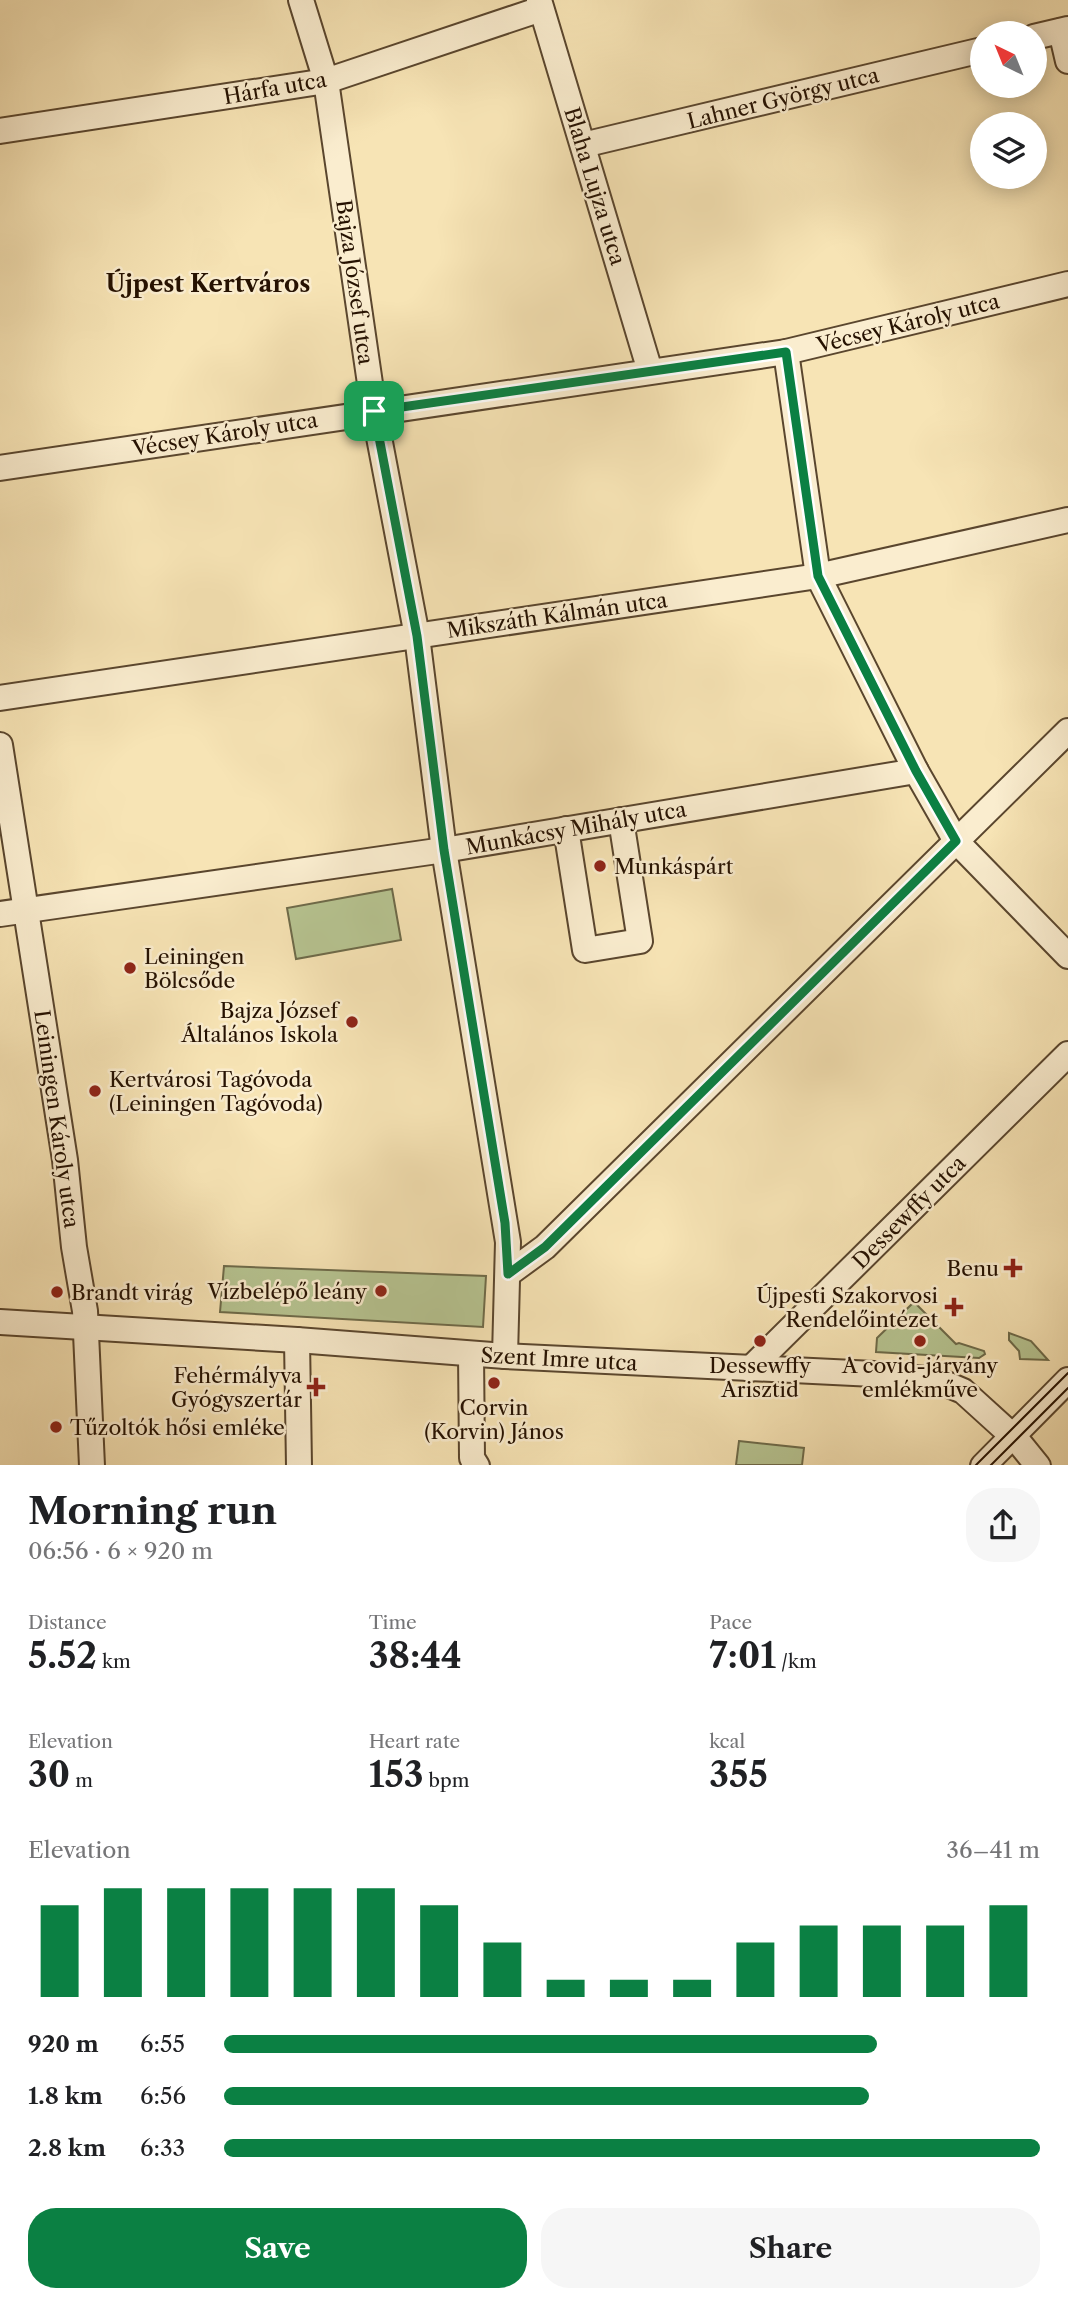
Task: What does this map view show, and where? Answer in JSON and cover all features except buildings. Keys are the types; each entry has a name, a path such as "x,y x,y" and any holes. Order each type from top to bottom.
{"street":[{"name":"Bajza József utca","path":"302,0 326,80 374,411 417,636 444,850 505,1223 508,1274 505,1356"},
{"name":"Hárfa utca","path":"0,131 326,80 540,4"},
{"name":"Blaha Lujza utca","path":"540,4 650,372"},
{"path":"1064,30 1068,61"},
{"name":"Lahner György utca","path":"583,145 970,53"},
{"name":"Vécsey Károly utca","path":"0,468 786,352 1068,284"},
{"path":"786,352 818,576 916,771 956,841 1068,956"},
{"name":"Mikszáth Kálmán utca","path":"0,698 818,576 1068,520"},
{"path":"508,1274 545,1247 1068,731"},
{"name":"Leiningen Károly utca","path":"0,745 65,1160 86,1328 92,1465"},
{"name":"Munkácsy Mihály utca","path":"0,914 444,850 916,771"},
{"path":"566,829 585,950 640,941 621,820"},
{"name":"Dessewffy utca","path":"750,1369 1068,1054"},
{"name":"Szent Imre utca","path":"0,1322 297,1340 471,1354 874,1374 937,1380 963,1391 1012,1436 1038,1465"},
{"path":"297,1340 299,1465"},
{"path":"471,1354 472,1458 477,1465"},
{"path":"982,1465 1068,1380"}],"green space":[{"path":"392,889 401,940 296,959 287,908"},
{"path":"224,1266 486,1276 483,1327 220,1312"},
{"path":"914,1302 956,1344 984,1351 985,1354 979,1358 876,1352 877,1338"},
{"path":"1009,1333 1031,1341 1048,1360 1020,1359 1019,1351 1009,1340"},
{"path":"739,1441 804,1448 802,1465 736,1465"}],"tram line":[{"path":"976,1465 1068,1373"},
{"path":"991,1465 1068,1388"}],"place":[{"name":"Munkáspárt","path":"600,866"},
{"name":"Leiningen Bölcsőde","path":"130,968"},
{"name":"Bajza József Általános Iskola","path":"352,1022"},
{"name":"Kertvárosi Tagóvoda (Leiningen Tagóvoda)","path":"95,1091"},
{"name":"Benu","path":"1013,1268"},
{"name":"Vízbelépő leány","path":"381,1291"},
{"name":"Brandt virág","path":"57,1292"},
{"name":"Újpesti Szakorvosi Rendelőintézet","path":"954,1307"},
{"name":"Dessewffy Arisztid","path":"760,1341"},
{"name":"A covid-járvány emlékműve","path":"920,1341"},
{"name":"Corvin (Korvin) János","path":"494,1383"},
{"name":"Fehérmályva Gyógyszertár","path":"316,1387"},
{"name":"Tűzoltók hősi emléke","path":"56,1427"}],"district":[{"name":"Újpest Kertváros","path":"208,283"}],"route":[{"path":"786,352 818,576 916,771 956,841 545,1247 508,1274 508,1242 444,850 424,680 374,411 786,352"}]}
